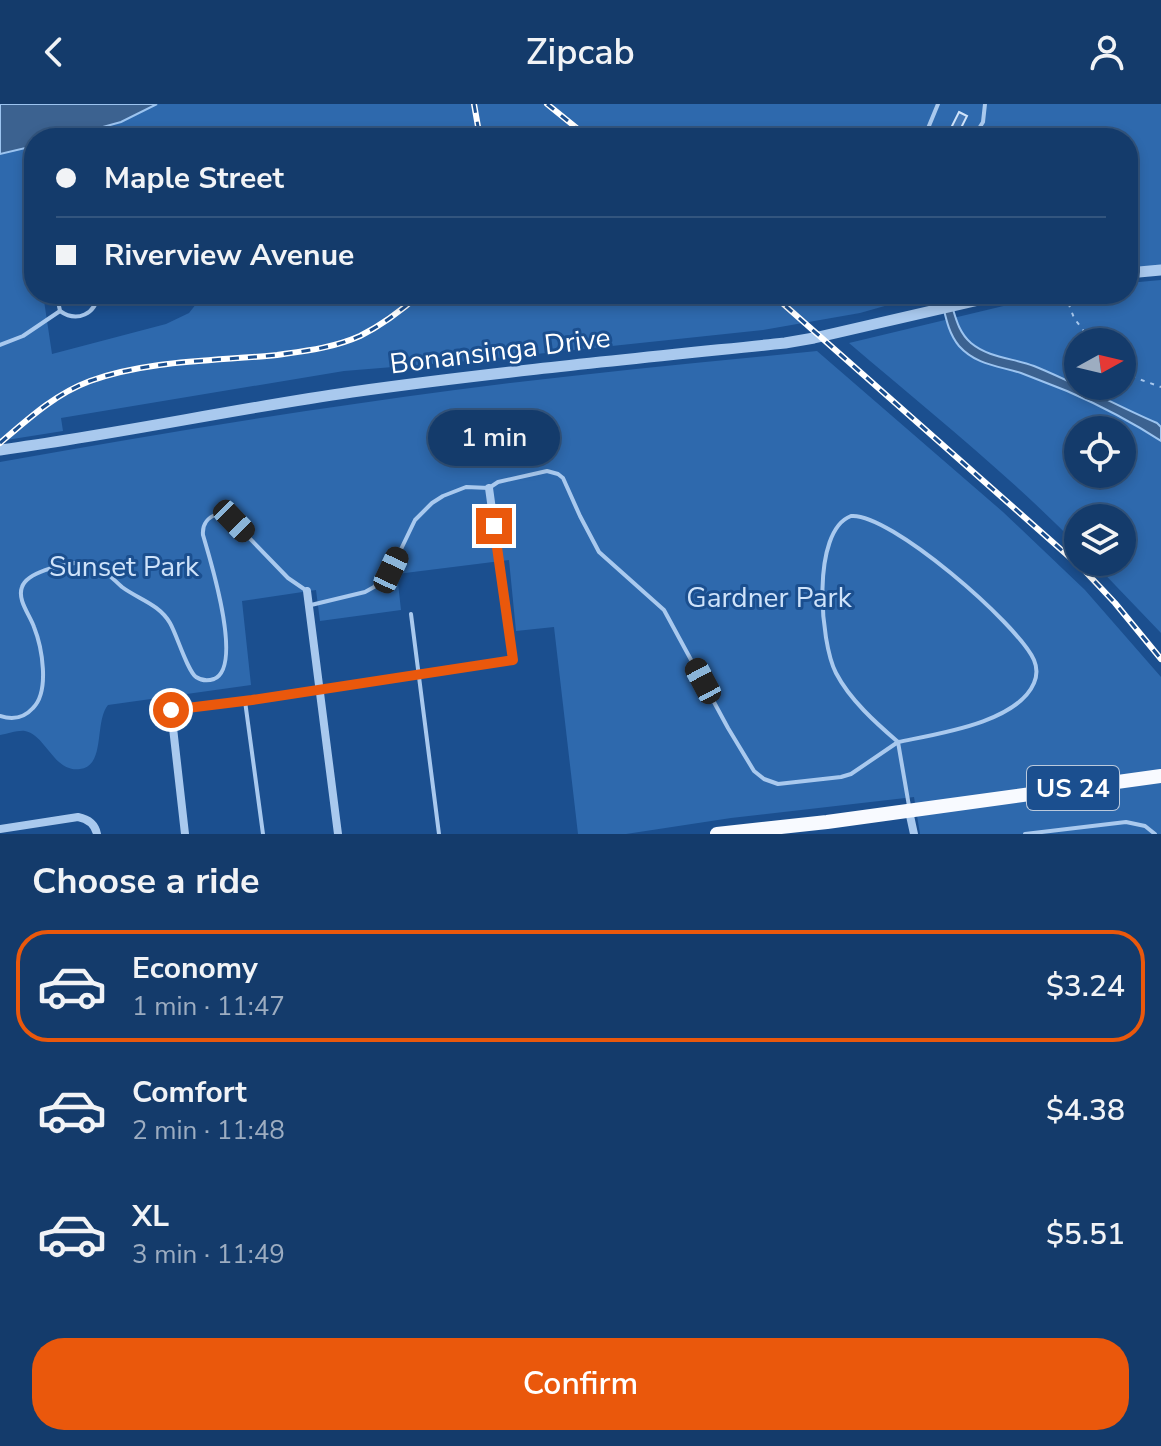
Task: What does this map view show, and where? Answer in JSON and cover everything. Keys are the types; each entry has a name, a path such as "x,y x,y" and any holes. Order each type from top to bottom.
{"highway":[{"name":"US 24","path":"717,834 1161,776"},
{"name":"US 24","path":"799,834 867,816"}],"street":[{"path":"1138,272 1161,270"},
{"name":"Bonansinga Drive","path":"0,450 355,392 785,343 952,304"},
{"path":"185,834 171,710 513,660 489,488"},
{"path":"307,591 338,834"},
{"path":"909,811 914,834"},
{"path":"0,829 78,817 93,824 97,834"}],"lane":[{"path":"928,128 938,104"},
{"path":"979,128 985,104"},
{"path":"59,304 60,311 67,316 83,316 96,304"},
{"path":"0,345 23,336 60,311"},
{"path":"309,606 374,587 391,570 415,520 432,503 452,491 466,487 489,488 498,482 547,471 558,474 563,478 599,552 664,610 754,771 778,784 841,777 864,766 898,742 993,718 1010,708 1036,680 1036,665 1026,648 973,592 899,536 863,517 851,516 841,521 828,546 823,590 825,638 828,654 842,683 867,713 898,742 909,811"},
{"path":"0,716 24,716 39,701 41,647 22,601 21,591 26,580 45,571 77,563 102,569 125,589 164,614 193,674 207,681 215,679 223,671 226,655 221,599 203,535 207,520 217,514 229,517 288,578 307,591"},
{"path":"411,614 439,834"},
{"path":"245,701 263,834"},
{"path":"1025,834 1126,822 1145,826 1155,834"}],"path":[{"path":"1069,304 1082,328"},
{"path":"1136,378 1161,387"}],"green space":[{"path":"158,104 1161,104 1161,267 1138,268 1138,128 99,128 121,122"},
{"path":"24,148 24,304 44,304 52,354 166,324 189,313 196,304 892,304 860,313 763,330 344,371 61,418 63,431 0,441 0,154"},
{"path":"1161,280 1161,633 1106,576 1136,576 1136,504 1064,504 1064,532 995,467 849,343 1011,304 1138,304 1138,282"},
{"name":"Gardner Park","path":"817,351 1003,512 1064,570 1064,576 1070,576 1085,590 1161,677 1161,834 920,834 914,797 731,818 626,834 578,834 554,627 516,631 509,560 397,574 401,610 320,621 316,590 242,601 251,685 108,705 101,722 97,752 88,766 80,769 63,765 39,739 25,731 0,735 0,462 227,423 591,374"}],"shaded area":[{"path":"0,104 157,104 121,122 99,128 24,128 24,148 0,154"},
{"path":"942,304 951,304 962,332 978,348 1064,380 1064,390 973,357 959,346"},
{"path":"1086,400 1108,400 1157,423 1161,427 1161,441 1136,425 1136,416 1115,414"}],"building":[{"path":"959,112 967,116 961,128 951,128"}],"railway":[{"path":"474,104 478,128"},
{"path":"547,104 577,128"},
{"path":"0,443 54,400 90,381 159,365 277,355 329,346 368,332 408,304"},
{"path":"783,304 1083,569 1161,659"}],"route":[{"path":"171,710 513,660 494,526"}],"park label":[{"name":"Sunset Park","path":"124,566"}]}
